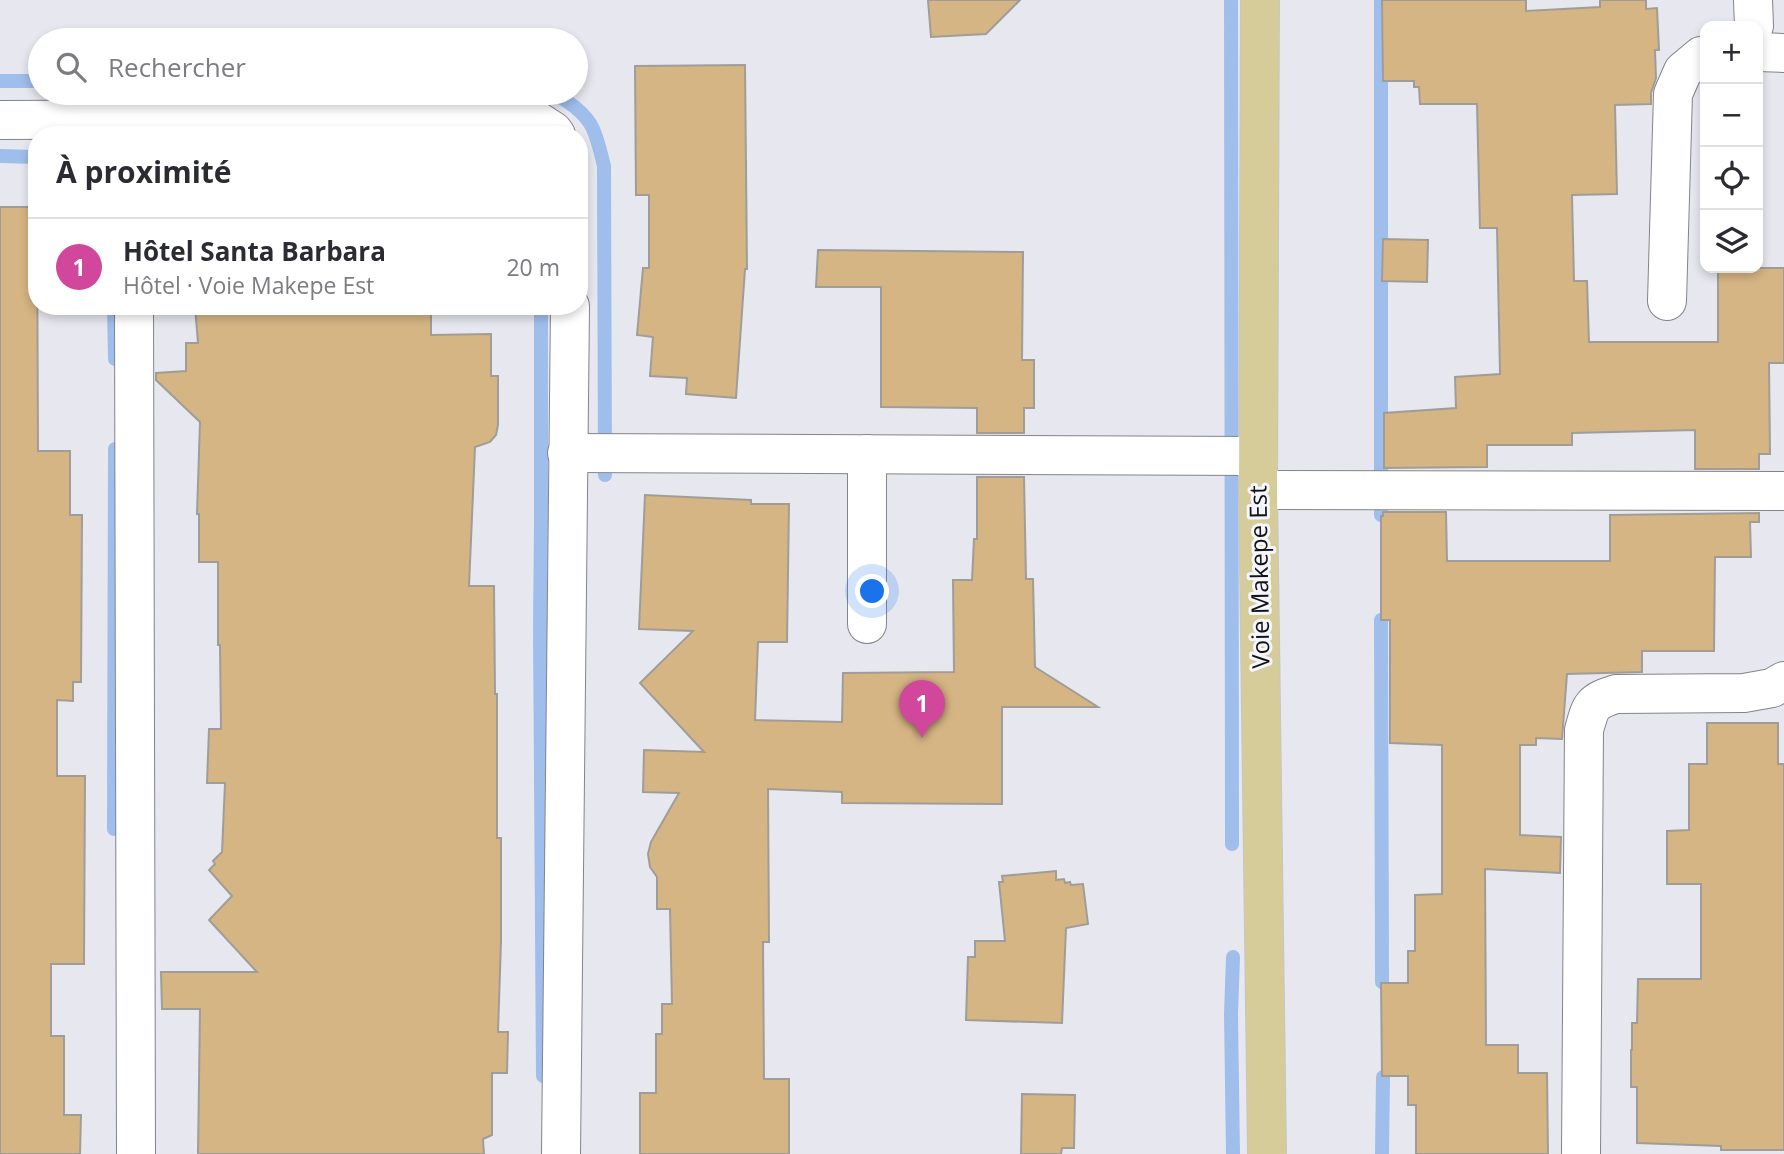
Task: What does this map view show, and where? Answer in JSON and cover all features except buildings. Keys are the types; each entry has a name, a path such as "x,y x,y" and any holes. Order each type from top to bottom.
{"main road":[{"name":"Voie Makepe Est","path":"1260,0 1258,473 1267,1154"}],"street":[{"path":"1753,0 1754,21"},
{"path":"1763,52 1784,53"},
{"path":"1667,301 1673,94 1683,71 1700,58"},
{"path":"178,126 533,118 546,126"},
{"path":"0,120 115,126"},
{"path":"134,315 136,1154"},
{"path":"561,1154 570,315"},
{"path":"567,453 867,454 1258,473 1784,491"},
{"path":"867,454 867,624"},
{"path":"1581,1154 1584,730 1590,709 1600,699 1616,694 1744,693 1772,688 1784,681"}],"waterway":[{"path":"1231,0 1232,844"},
{"path":"1381,0 1381,515"},
{"path":"0,81 28,81"},
{"path":"572,105 590,123 604,166 605,475"},
{"path":"0,156 28,157"},
{"path":"114,315 115,359"},
{"path":"541,315 543,1076"},
{"path":"114,829 115,449"},
{"path":"1381,620 1382,982"},
{"path":"1233,957 1233,1154"},
{"path":"1382,1154 1383,1077"}],"place":[{"name":"Hôtel Santa Barbara","path":"922,738"}]}
